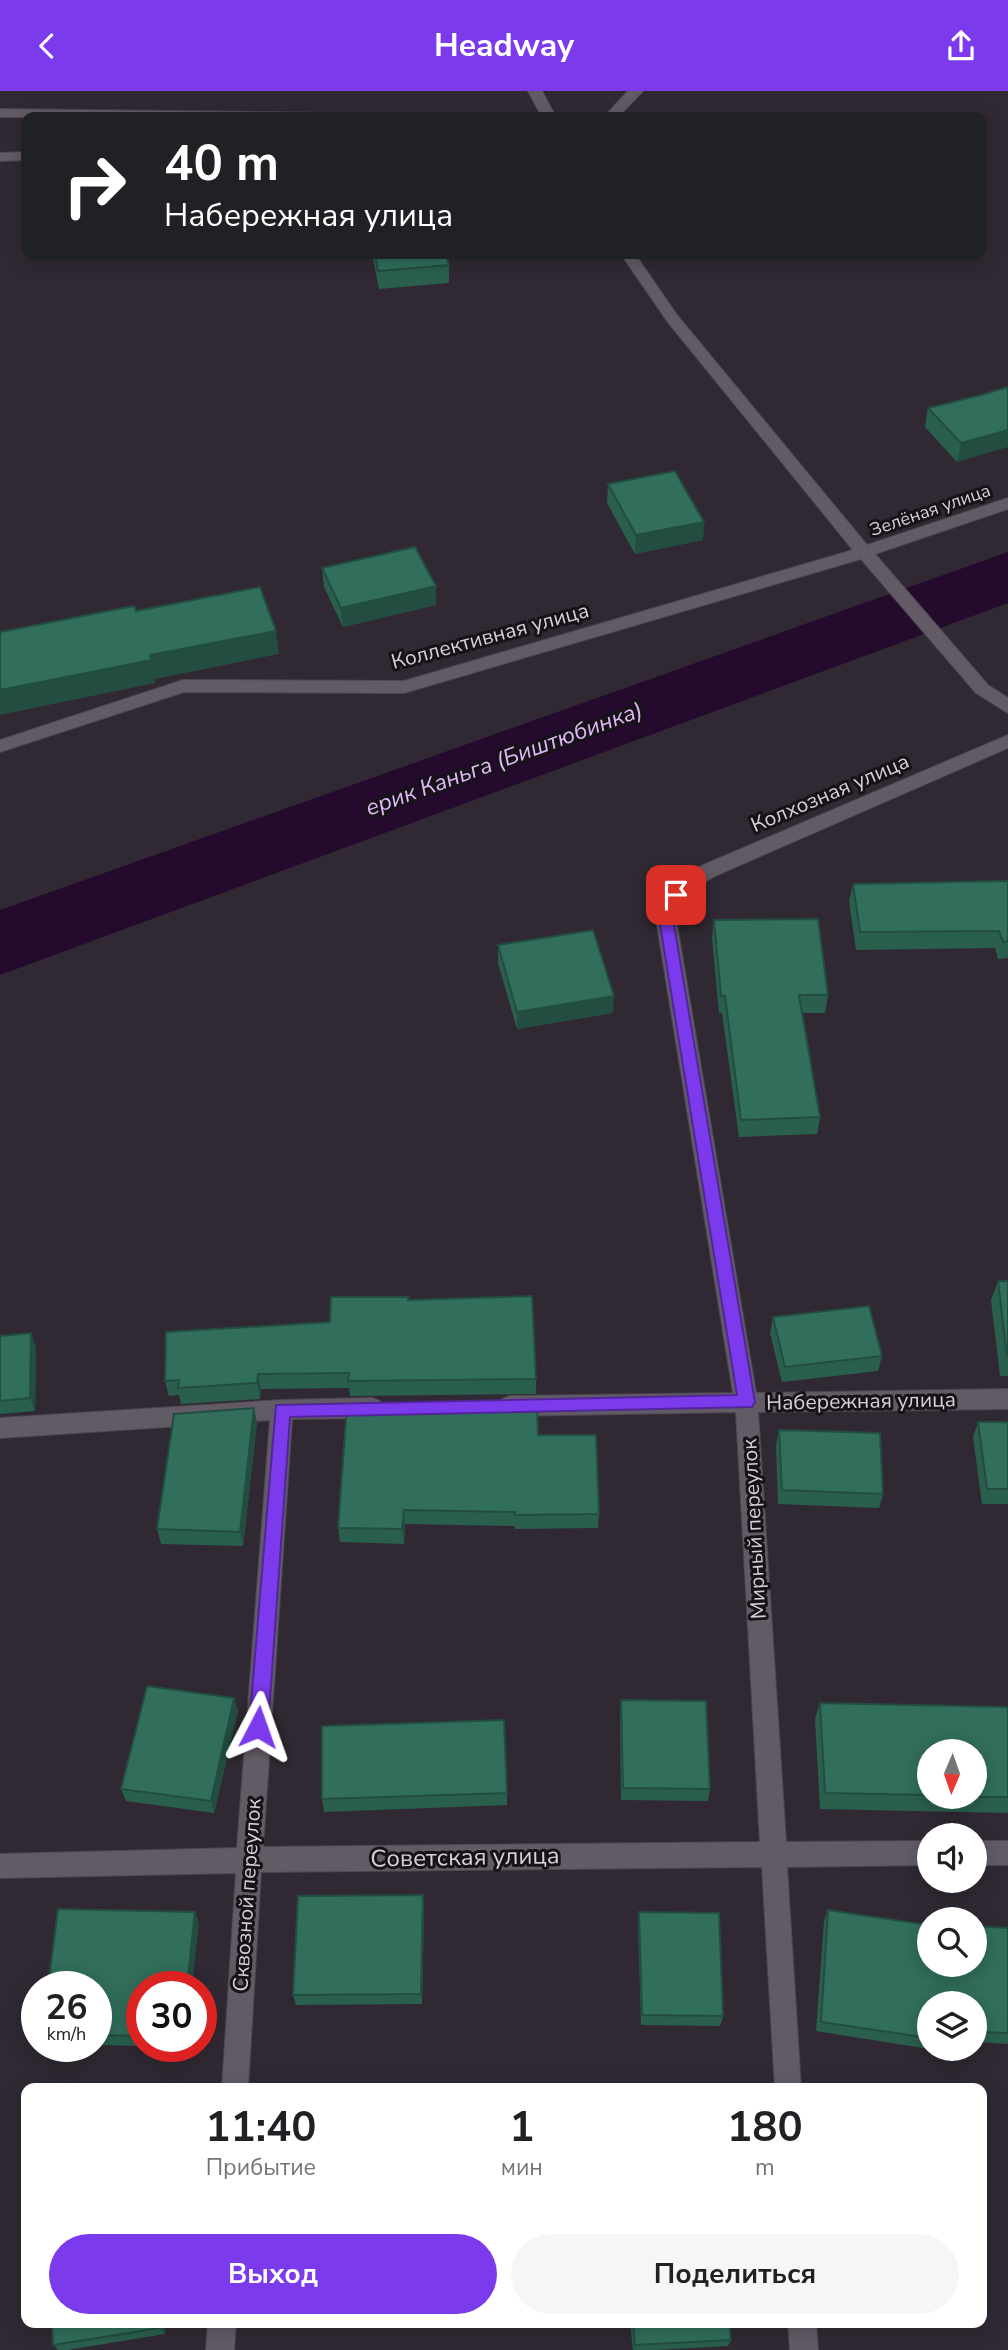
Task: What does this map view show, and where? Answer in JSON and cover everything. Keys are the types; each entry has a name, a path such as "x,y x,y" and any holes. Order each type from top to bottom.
{"street":[{"path":"535,91 546,112"},
{"path":"616,112 636,91"},
{"path":"0,113 21,113"},
{"path":"0,157 21,156"},
{"path":"631,259 672,318 864,552 982,689 1008,707"},
{"name":"Зелёная улица","path":"864,552 1008,503"},
{"name":"Коллективная улица","path":"0,746 183,686 404,687 864,552"},
{"name":"Колхозная улица","path":"676,895 708,871 1008,741"},
{"name":"Мирный переулок","path":"676,895 668,909 667,925 746,1402 788,2083"},
{"name":"Набережная улица","path":"487,1406 1008,1399"},
{"path":"0,1428 282,1410 391,1408"},
{"name":"Сквозной переулок","path":"235,2083 248,1860 282,1410"},
{"name":"Советская улица","path":"0,1866 774,1852 917,1853"},
{"path":"987,1853 1008,1853"},
{"path":"220,2350 222,2328"},
{"path":"802,2328 804,2350"}],"building":[{"path":"376,259 447,259 449,265 378,271"},
{"path":"1008,387 1008,430 961,443 928,408 981,395"},
{"path":"675,471 704,522 636,535 608,484"},
{"path":"415,547 436,586 341,608 322,568"},
{"path":"260,587 276,631 150,655 152,660 0,690 0,632 134,606 136,611"},
{"path":"1008,881 1008,941 1003,942 999,931 860,932 853,884"},
{"path":"818,919 828,995 799,995 820,1117 741,1120 725,996 721,996 714,920"},
{"path":"593,930 614,996 517,1012 498,945"},
{"path":"998,1281 1008,1281 1008,1356 1007,1356"},
{"path":"532,1296 536,1379 348,1381 349,1373 258,1374 257,1383 178,1388 179,1380 165,1381 166,1332 330,1322 331,1297 408,1297 408,1300"},
{"path":"869,1306 882,1356 785,1367 773,1317"},
{"path":"31,1333 30,1398 0,1401 0,1336"},
{"path":"537,1403 538,1435 596,1435 599,1514 515,1515 515,1512 404,1510 402,1529 338,1528 347,1406"},
{"path":"254,1408 240,1532 157,1529 174,1414"},
{"path":"978,1422 1008,1422 1008,1489 987,1489"},
{"path":"779,1430 880,1433 883,1494 782,1490"},
{"path":"147,1686 234,1698 211,1801 121,1789"},
{"path":"621,1700 706,1701 710,1789 623,1788"},
{"path":"820,1703 1008,1707 1008,1797 987,1797 987,1739 917,1739 917,1795 825,1793"},
{"path":"504,1720 507,1793 322,1799 322,1726"},
{"path":"423,1895 421,1994 293,1995 298,1896"},
{"path":"58,1909 195,1912 189,1971 126,1971 126,2036 112,2035 112,1971 50,1971"},
{"path":"828,1910 917,1923 917,1977 987,1977 987,1927 1008,1928 1008,2033 987,2032 987,1991 917,1991 917,2036 821,2022"},
{"path":"639,1912 719,1913 723,2016 642,2015"},
{"path":"52,2328 160,2328 53,2345"},
{"path":"634,2328 730,2328 731,2340 635,2345"}],"waterway":[{"name":"ерик Каньга (Биштюбинка)","path":"0,943 1008,576"}],"route":[{"path":"258,1727 282,1410 746,1402 667,925 668,909 676,895"}]}
